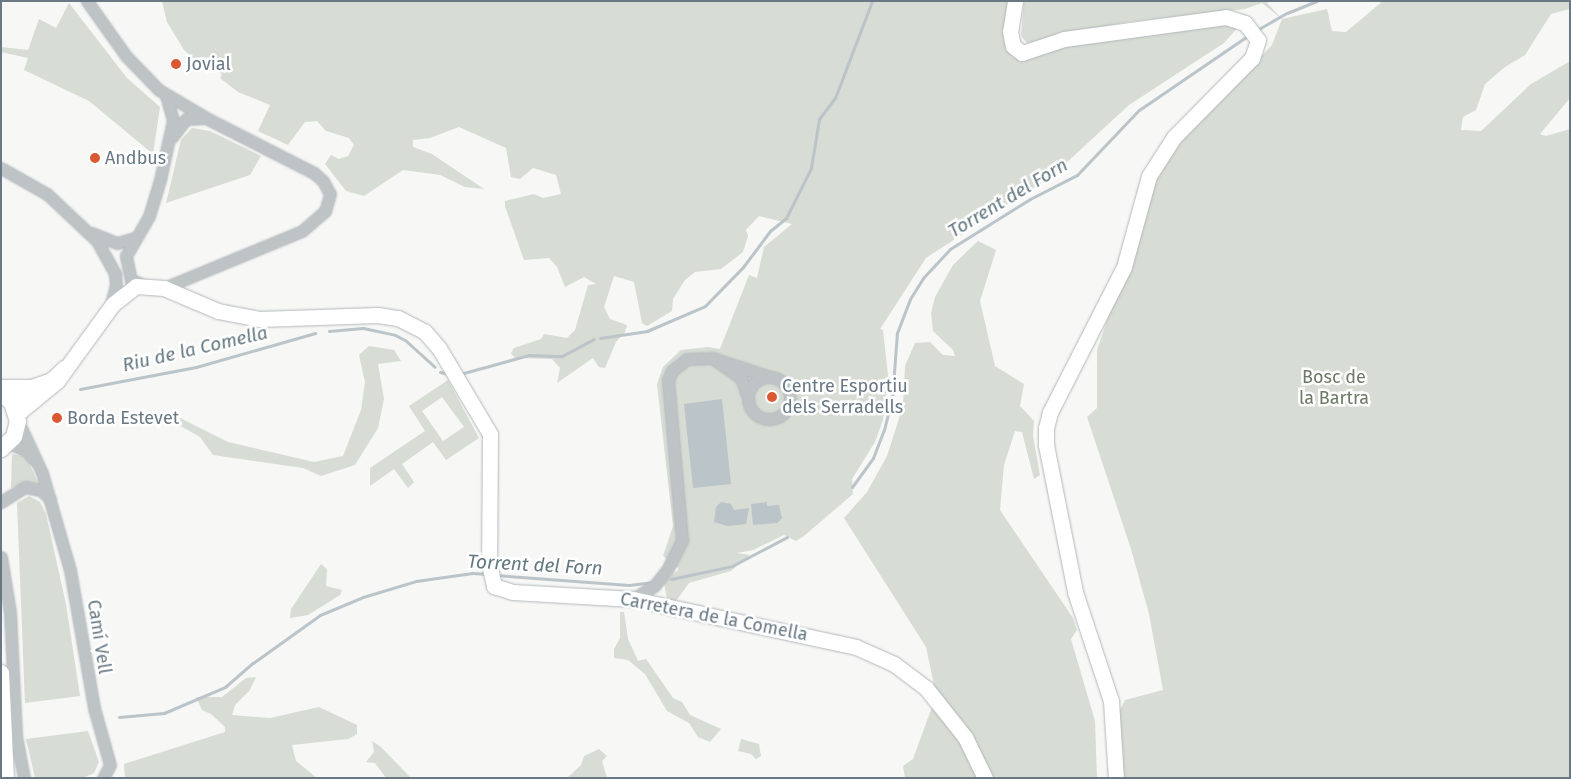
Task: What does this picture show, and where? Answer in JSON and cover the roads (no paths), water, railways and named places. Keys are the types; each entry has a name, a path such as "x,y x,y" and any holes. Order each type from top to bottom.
{"highway":[{"path":"4,448 18,417 2,392 32,388 52,381 65,369"},
{"path":"1,673 6,778"},
{"path":"1,774 2,778"}],"main road":[{"path":"1015,1 1012,41 1017,50 1024,53 1064,39 1226,17 1245,22 1256,34 1258,45 1252,58 1174,137 1149,176 1124,267 1057,398 1046,428 1046,445 1076,592 1111,701 1116,778"},
{"path":"18,417 49,388 109,309 127,291 144,285"},
{"name":"Carretera de la Comella","path":"144,285 164,288 218,311 260,319 378,315 398,318 425,332 455,375 490,434 490,575 500,589 513,592 633,599 741,625 830,640 879,656 911,675 939,702 966,737 985,778"},
{"path":"2,392 26,397 49,388"}],"street":[{"path":"87,1 143,76 165,94 208,119 314,173 327,187 328,206 302,231 164,288"},
{"path":"165,94 172,110 168,148"},
{"path":"144,285 130,280 125,262 128,248 137,237 153,204 172,136 186,119 194,116 208,119"},
{"path":"1,168 48,194 89,231 106,253 115,274"},
{"path":"89,231 117,243 137,237"},
{"path":"109,309 116,285 115,274 118,254 137,237"},
{"path":"633,599 654,586 672,564 680,545 683,524 668,380 687,359 712,358 774,378 789,391 786,411 768,419 755,414 741,378 712,358"},
{"path":"749,402 755,383 766,377 774,378"},
{"name":"Camí Vell","path":"18,417 42,473 70,570 94,708 110,765 103,778"},
{"name":"Camí Vell","path":"4,448 28,452 42,473"},
{"path":"1,502 25,487 41,490 51,500"},
{"path":"1,557 10,612 16,736 24,778"}],"waterway":[{"name":"Riu de la Comella","path":"600,338 647,331 705,306 743,267 770,231 786,218 811,168 819,119 835,98 872,1"},
{"name":"Torrent del Forn","path":"1257,30 1287,13 1317,1"},
{"name":"Torrent del Forn","path":"852,487 873,458 884,430 892,399 897,333 910,299 923,278 950,249 1030,199 1077,175 1139,110 1249,35"},
{"name":"Riu de la Comella","path":"329,331 363,328 395,335 405,340 435,367"},
{"name":"Riu de la Comella","path":"80,389 196,367 315,333"},
{"name":"Riu de la Comella","path":"460,374 529,355 562,356 594,339"},
{"name":"Riu de la Comella","path":"440,372 449,374"},
{"name":"Torrent del Forn","path":"671,579 732,566 787,537"},
{"name":"Torrent del Forn","path":"119,717 164,713 225,687 253,663 320,615 363,597 416,581 472,573 487,574"},
{"name":"Torrent del Forn","path":"495,575 629,585 654,582"}],"place":[{"name":"Jovial","path":"176,64"},
{"name":"Andbus","path":"95,158"},
{"name":"Centre Esportiu dels Serradells","path":"772,397"},
{"name":"Borda Estevet","path":"57,418"}],"park label":[{"name":"Bosc de la Bartra","path":"1334,388"}]}
